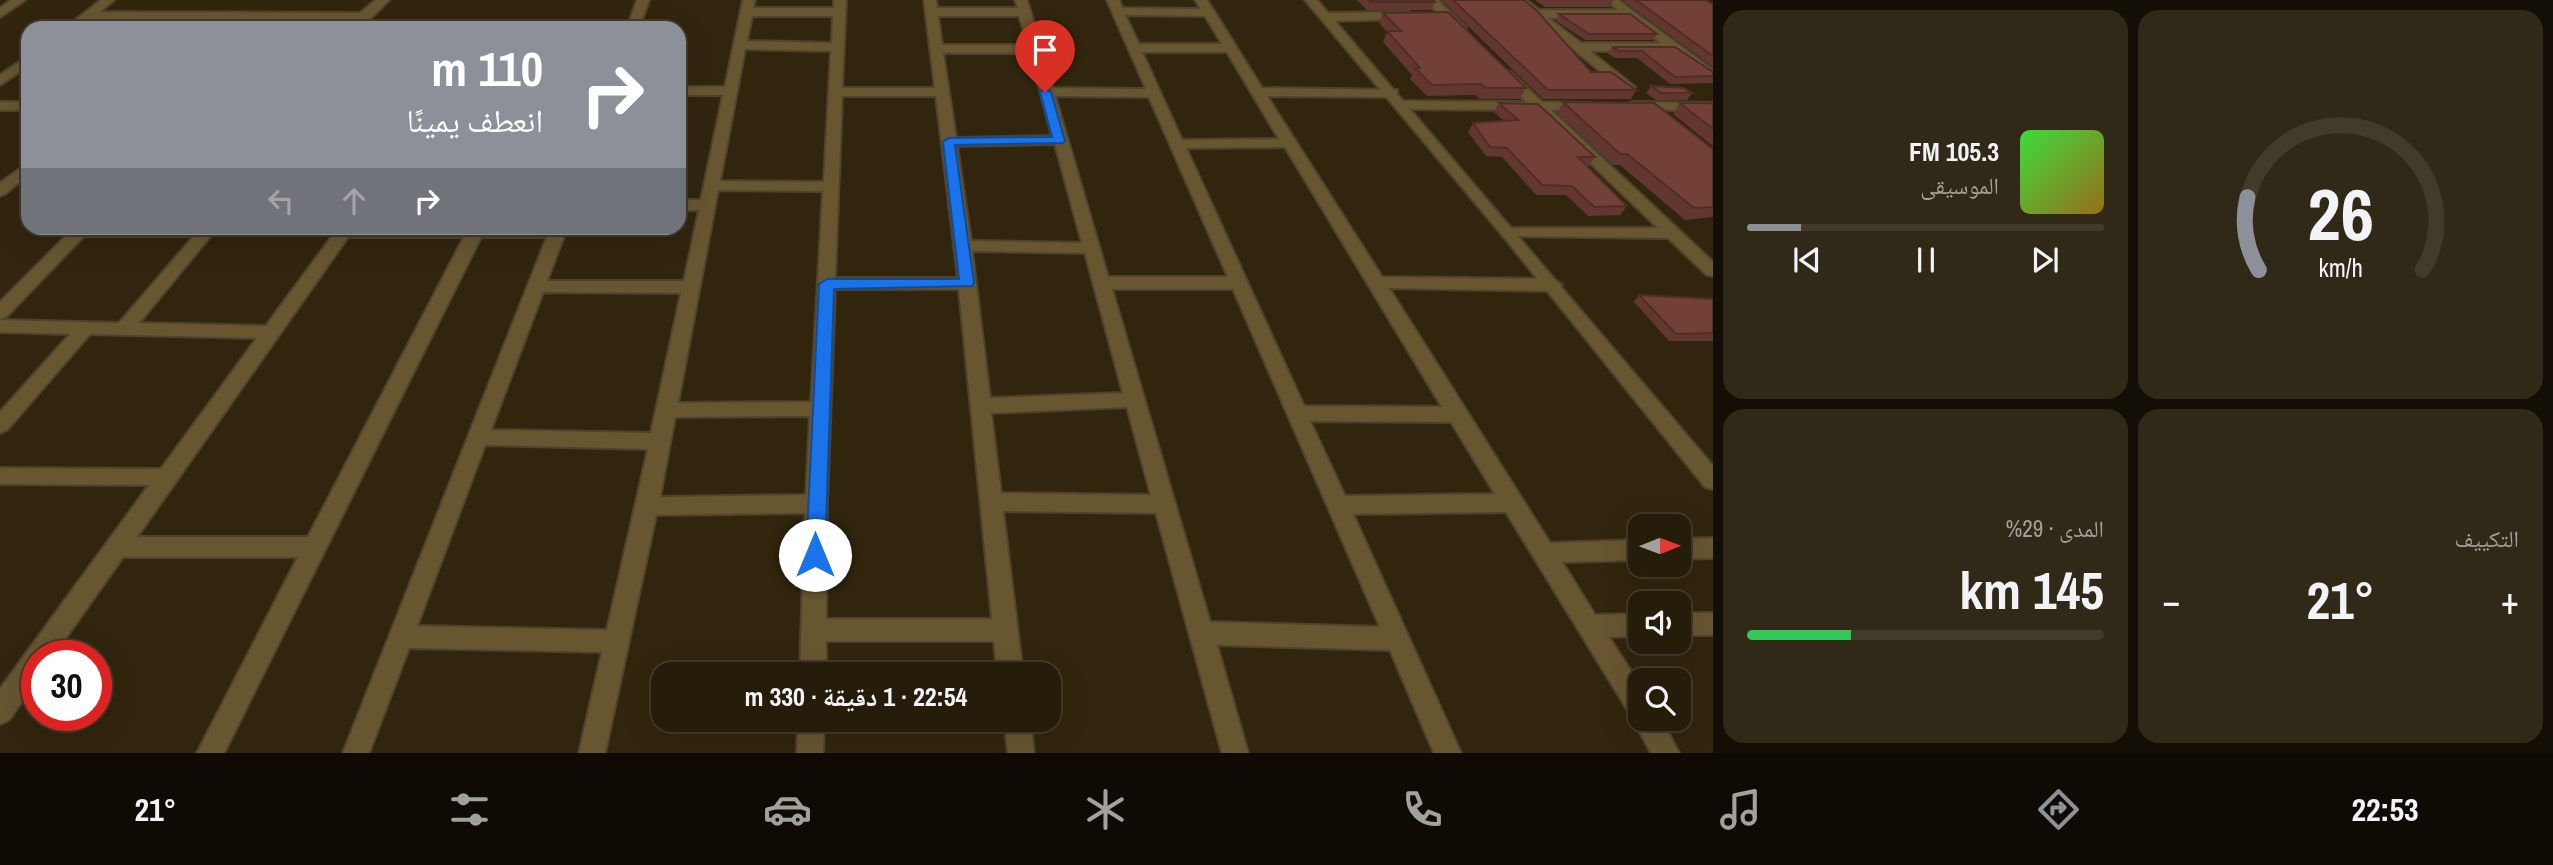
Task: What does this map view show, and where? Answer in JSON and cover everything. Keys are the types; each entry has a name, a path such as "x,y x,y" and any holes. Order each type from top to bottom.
{"street":[{"path":"0,13 19,0"},
{"path":"81,21 108,0"},
{"path":"193,21 216,0"},
{"path":"359,21 383,0"},
{"path":"636,21 643,0"},
{"path":"1311,0 1553,285 1713,481"},
{"path":"1431,0 1433,16"},
{"path":"1519,0 1675,125"},
{"path":"1611,0 1713,76"},
{"path":"592,753 647,506 748,6 839,6 816,505 813,662"},
{"path":"1008,662 963,246 931,6 1023,6 1045,92 1235,753"},
{"path":"1448,753 1115,6 1204,6 1628,689"},
{"path":"1536,14 1630,14"},
{"path":"88,16 365,17"},
{"path":"1326,17 1433,16 1473,42"},
{"path":"740,45 838,47"},
{"path":"1577,47 1674,47"},
{"path":"1134,48 1231,48"},
{"path":"937,49 1034,49"},
{"path":"1491,60 1713,271"},
{"path":"0,81 21,65"},
{"path":"686,91 731,91"},
{"path":"836,92 942,92"},
{"path":"1045,92 1153,93"},
{"path":"1259,92 1536,105 1713,107"},
{"path":"0,106 21,106"},
{"path":"949,142 1059,141"},
{"path":"1175,144 1291,143"},
{"path":"0,191 21,173"},
{"path":"711,185 832,187"},
{"path":"686,205 708,205"},
{"path":"1509,233 1673,233"},
{"path":"0,313 76,235"},
{"path":"124,329 203,235"},
{"path":"50,640 340,235"},
{"path":"210,753 472,235"},
{"path":"356,753 556,235"},
{"path":"963,246 1090,248"},
{"path":"1376,282 1553,285"},
{"path":"827,284 967,283"},
{"path":"1102,283 1238,283"},
{"path":"536,286 691,287"},
{"path":"0,326 270,332"},
{"path":"0,425 85,328"},
{"path":"980,406 1134,400"},
{"path":"667,410 820,409"},
{"path":"1297,413 1458,415"},
{"path":"480,437 659,441"},
{"path":"0,476 167,477"},
{"path":"991,502 1163,504"},
{"path":"1339,505 1512,503"},
{"path":"647,506 816,505"},
{"path":"115,547 313,547"},
{"path":"1691,549 1713,548"},
{"path":"1544,552 1628,550"},
{"path":"1691,624 1713,624"},
{"path":"1589,626 1628,625"},
{"path":"814,630 1004,631"},
{"path":"1199,633 1396,639"},
{"path":"402,637 617,641"},
{"path":"0,711 21,682"},
{"path":"1653,731 1666,753"},
{"path":"810,753 811,732"},
{"path":"1019,732 1021,753"}],"building":[{"path":"1369,0 1433,0 1435,2 1371,2"},
{"path":"1453,0 1524,0 1591,72 1611,72 1636,90 1548,90"},
{"path":"1636,0 1705,0 1713,4 1713,56"},
{"path":"1448,12 1526,88 1486,88 1481,84 1432,85 1415,68 1420,68 1387,31 1401,31 1383,13"},
{"path":"1559,14 1630,14 1657,34 1589,34"},
{"path":"1612,47 1675,47 1713,72 1713,76 1675,77 1642,51 1620,51"},
{"path":"1651,86 1683,88 1692,93 1661,93"},
{"path":"1563,102 1654,103 1713,149 1713,207 1694,208 1627,154 1620,154"},
{"path":"1499,103 1538,104 1595,157 1578,157 1627,206 1594,207 1572,186 1542,185 1507,148 1490,147 1473,123 1518,120"},
{"path":"1680,103 1711,103 1713,129"},
{"path":"1639,295 1713,299 1713,333 1676,334"}],"route":[{"path":"815,555 827,284 967,283 949,142 1059,141 1045,92"}]}
